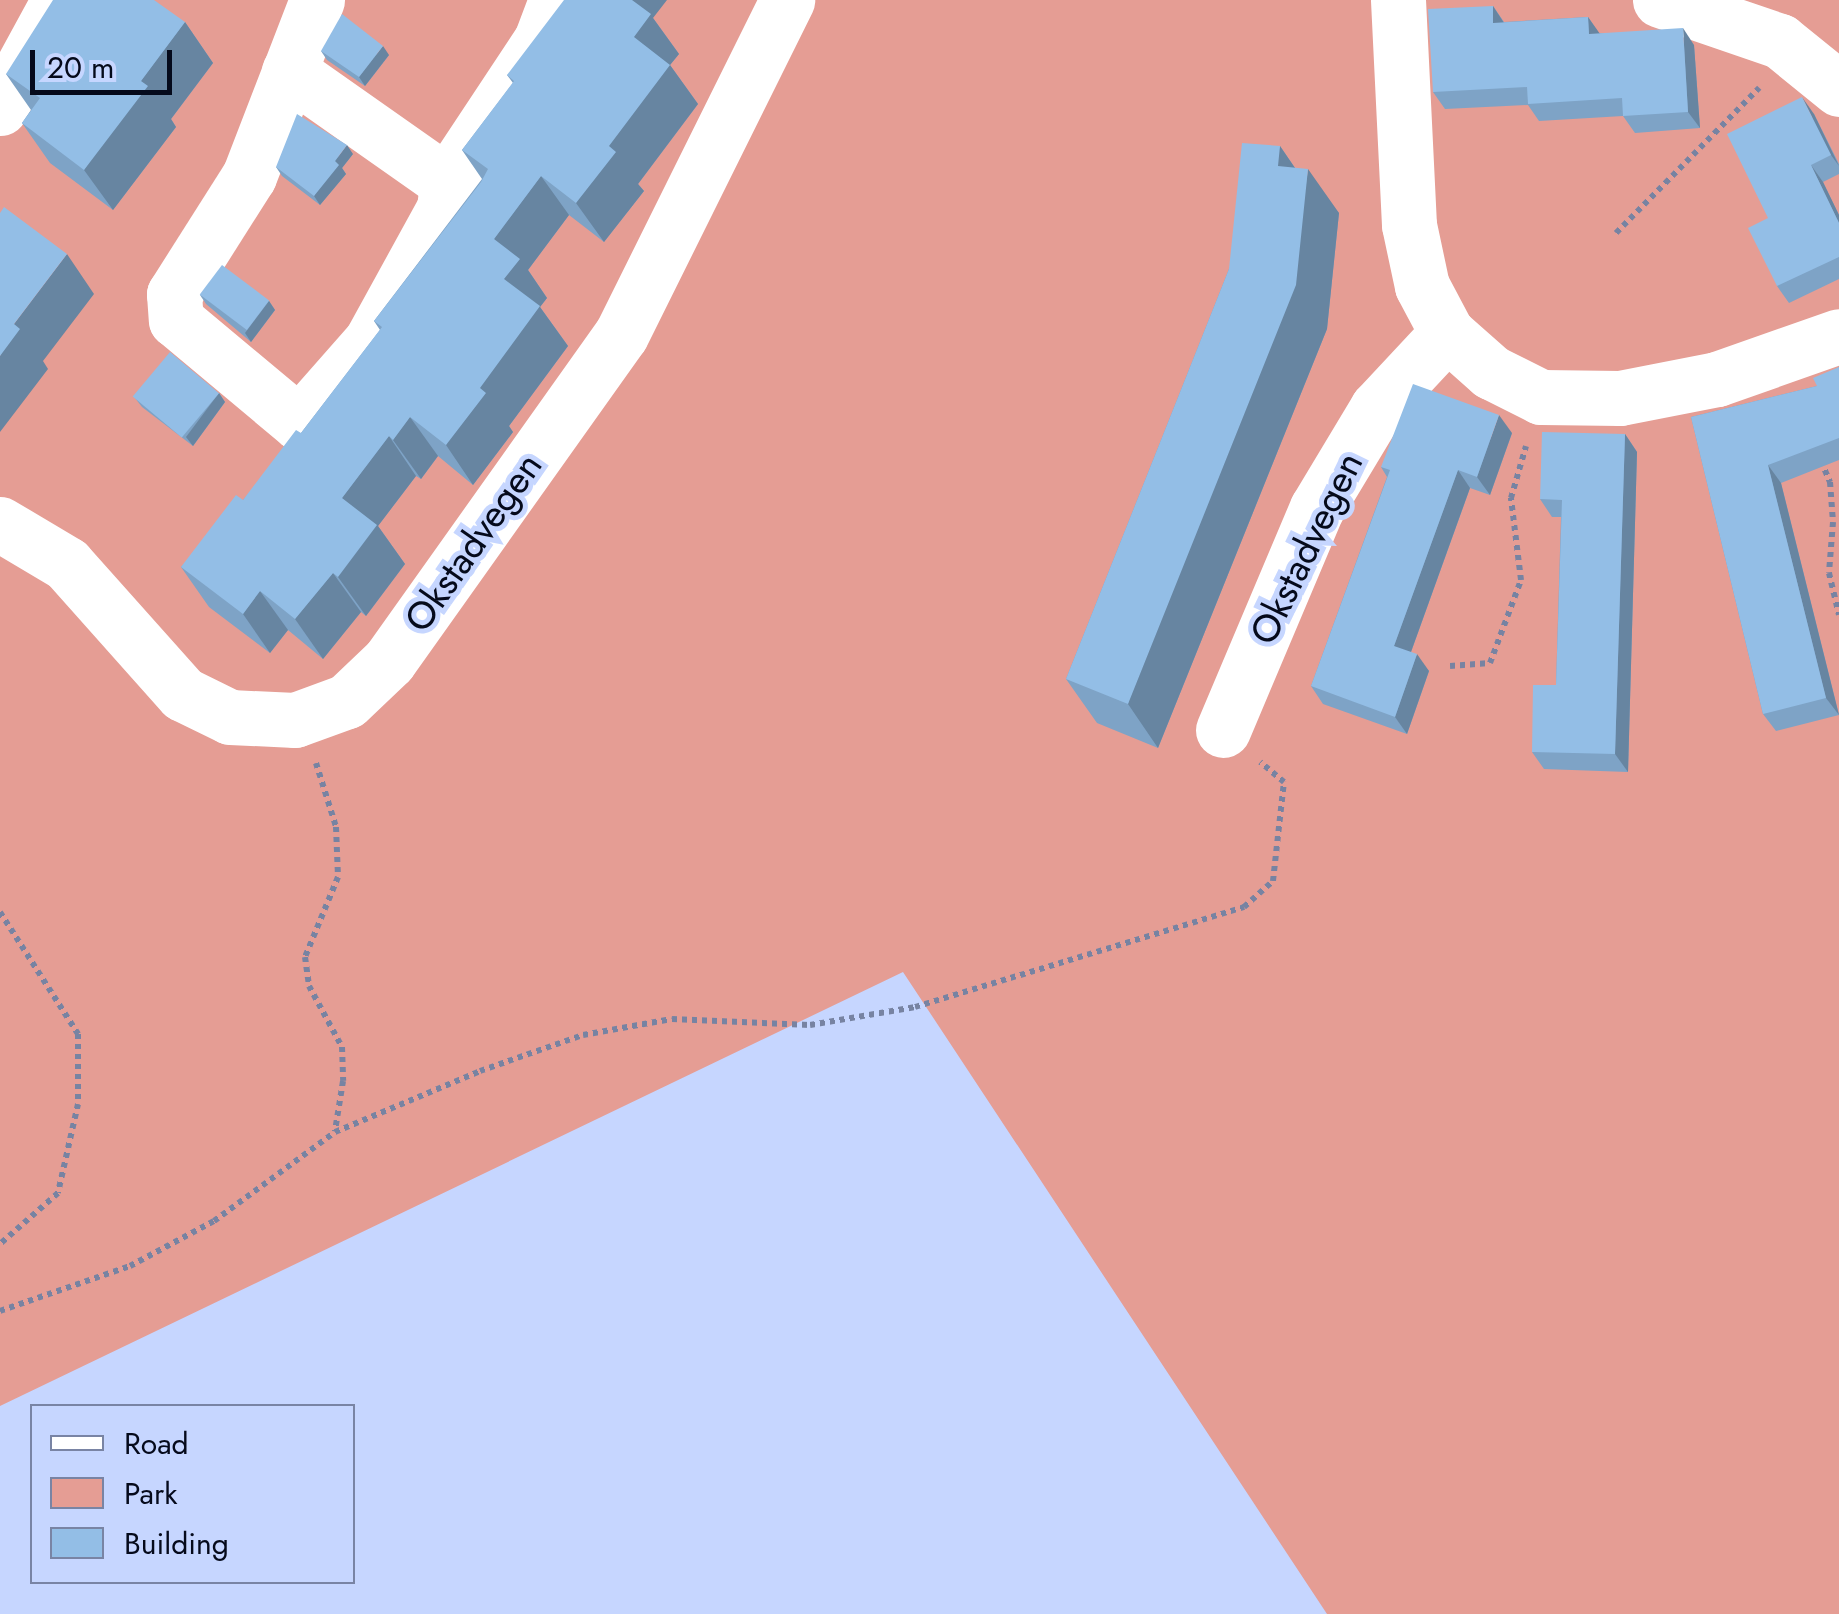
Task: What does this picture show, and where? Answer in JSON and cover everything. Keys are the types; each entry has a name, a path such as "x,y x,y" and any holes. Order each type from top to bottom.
{"lane":[{"path":"0,108 59,0"},
{"path":"317,0 249,176 174,294 176,320 300,423 371,341 444,208 447,182 541,40 556,0"},
{"name":"Okstadvegen","path":"0,524 68,564 183,694 230,717 295,720 347,701 388,661 621,335 788,0"},
{"path":"1398,0 1409,224 1422,286 1447,333 1491,372 1541,397 1620,398 1716,379 1839,336"},
{"path":"1660,0 1780,41 1839,88"},
{"path":"290,70 447,182"},
{"name":"Okstadvegen","path":"1223,730 1317,508 1377,408 1447,333"}],"path":[{"path":"1616,233 1756,94 1780,41"},
{"path":"1450,666 1490,663 1521,580 1511,498 1541,397"},
{"path":"1816,447 1830,482 1833,522 1828,573 1839,615"},
{"path":"295,720 316,764 336,827 338,877 305,957 309,986 342,1047 344,1080 335,1132"},
{"path":"0,1312 130,1266 214,1221 335,1132 480,1071 582,1035 672,1019 810,1025 916,1007 1244,908 1274,881 1284,782 1223,730"},
{"path":"0,912 78,1034 78,1104 58,1193 0,1244"}],"green space":[{"path":"0,0 1839,0 1839,1614 1327,1614 903,972 0,1406"}],"building":[{"path":"53,0 154,0 185,22 141,81 148,86 84,170 22,123 40,98 6,74"},
{"path":"564,0 632,0 651,14 634,37 670,65 609,146 616,152 576,203 541,176 494,239 520,259 504,279 540,306 480,388 486,393 446,445 410,417 393,440 389,436 342,498 377,525 338,577 333,573 295,619 260,591 243,614 181,567 236,495 243,500 296,430 301,433 382,327 374,321 481,182 488,169 462,150 514,81 507,75"},
{"path":"1493,6 1493,23 1588,17 1589,34 1683,28 1688,112 1623,116 1622,98 1528,104 1527,87 1433,92 1428,9"},
{"path":"342,14 383,46 359,77 321,51"},
{"path":"1802,97 1831,155 1811,165 1839,223 1839,257 1777,286 1748,228 1768,218 1727,134"},
{"path":"297,114 347,145 335,161 339,165 314,196 276,167"},
{"path":"1242,143 1280,146 1278,166 1308,169 1296,285 1128,704 1066,679 1229,269"},
{"path":"4,207 67,254 14,324 20,329 0,356 0,213"},
{"path":"222,265 269,301 247,330 200,295"},
{"path":"170,352 219,393 182,438 133,396"},
{"path":"1839,367 1839,438 1768,465 1826,698 1763,714 1691,417 1817,386 1813,378"},
{"path":"1413,384 1499,415 1477,477 1458,470 1394,646 1417,654 1395,717 1311,686 1390,470 1381,467"},
{"path":"1542,432 1625,434 1615,754 1532,752 1533,685 1556,685 1562,500 1540,499"}]}
